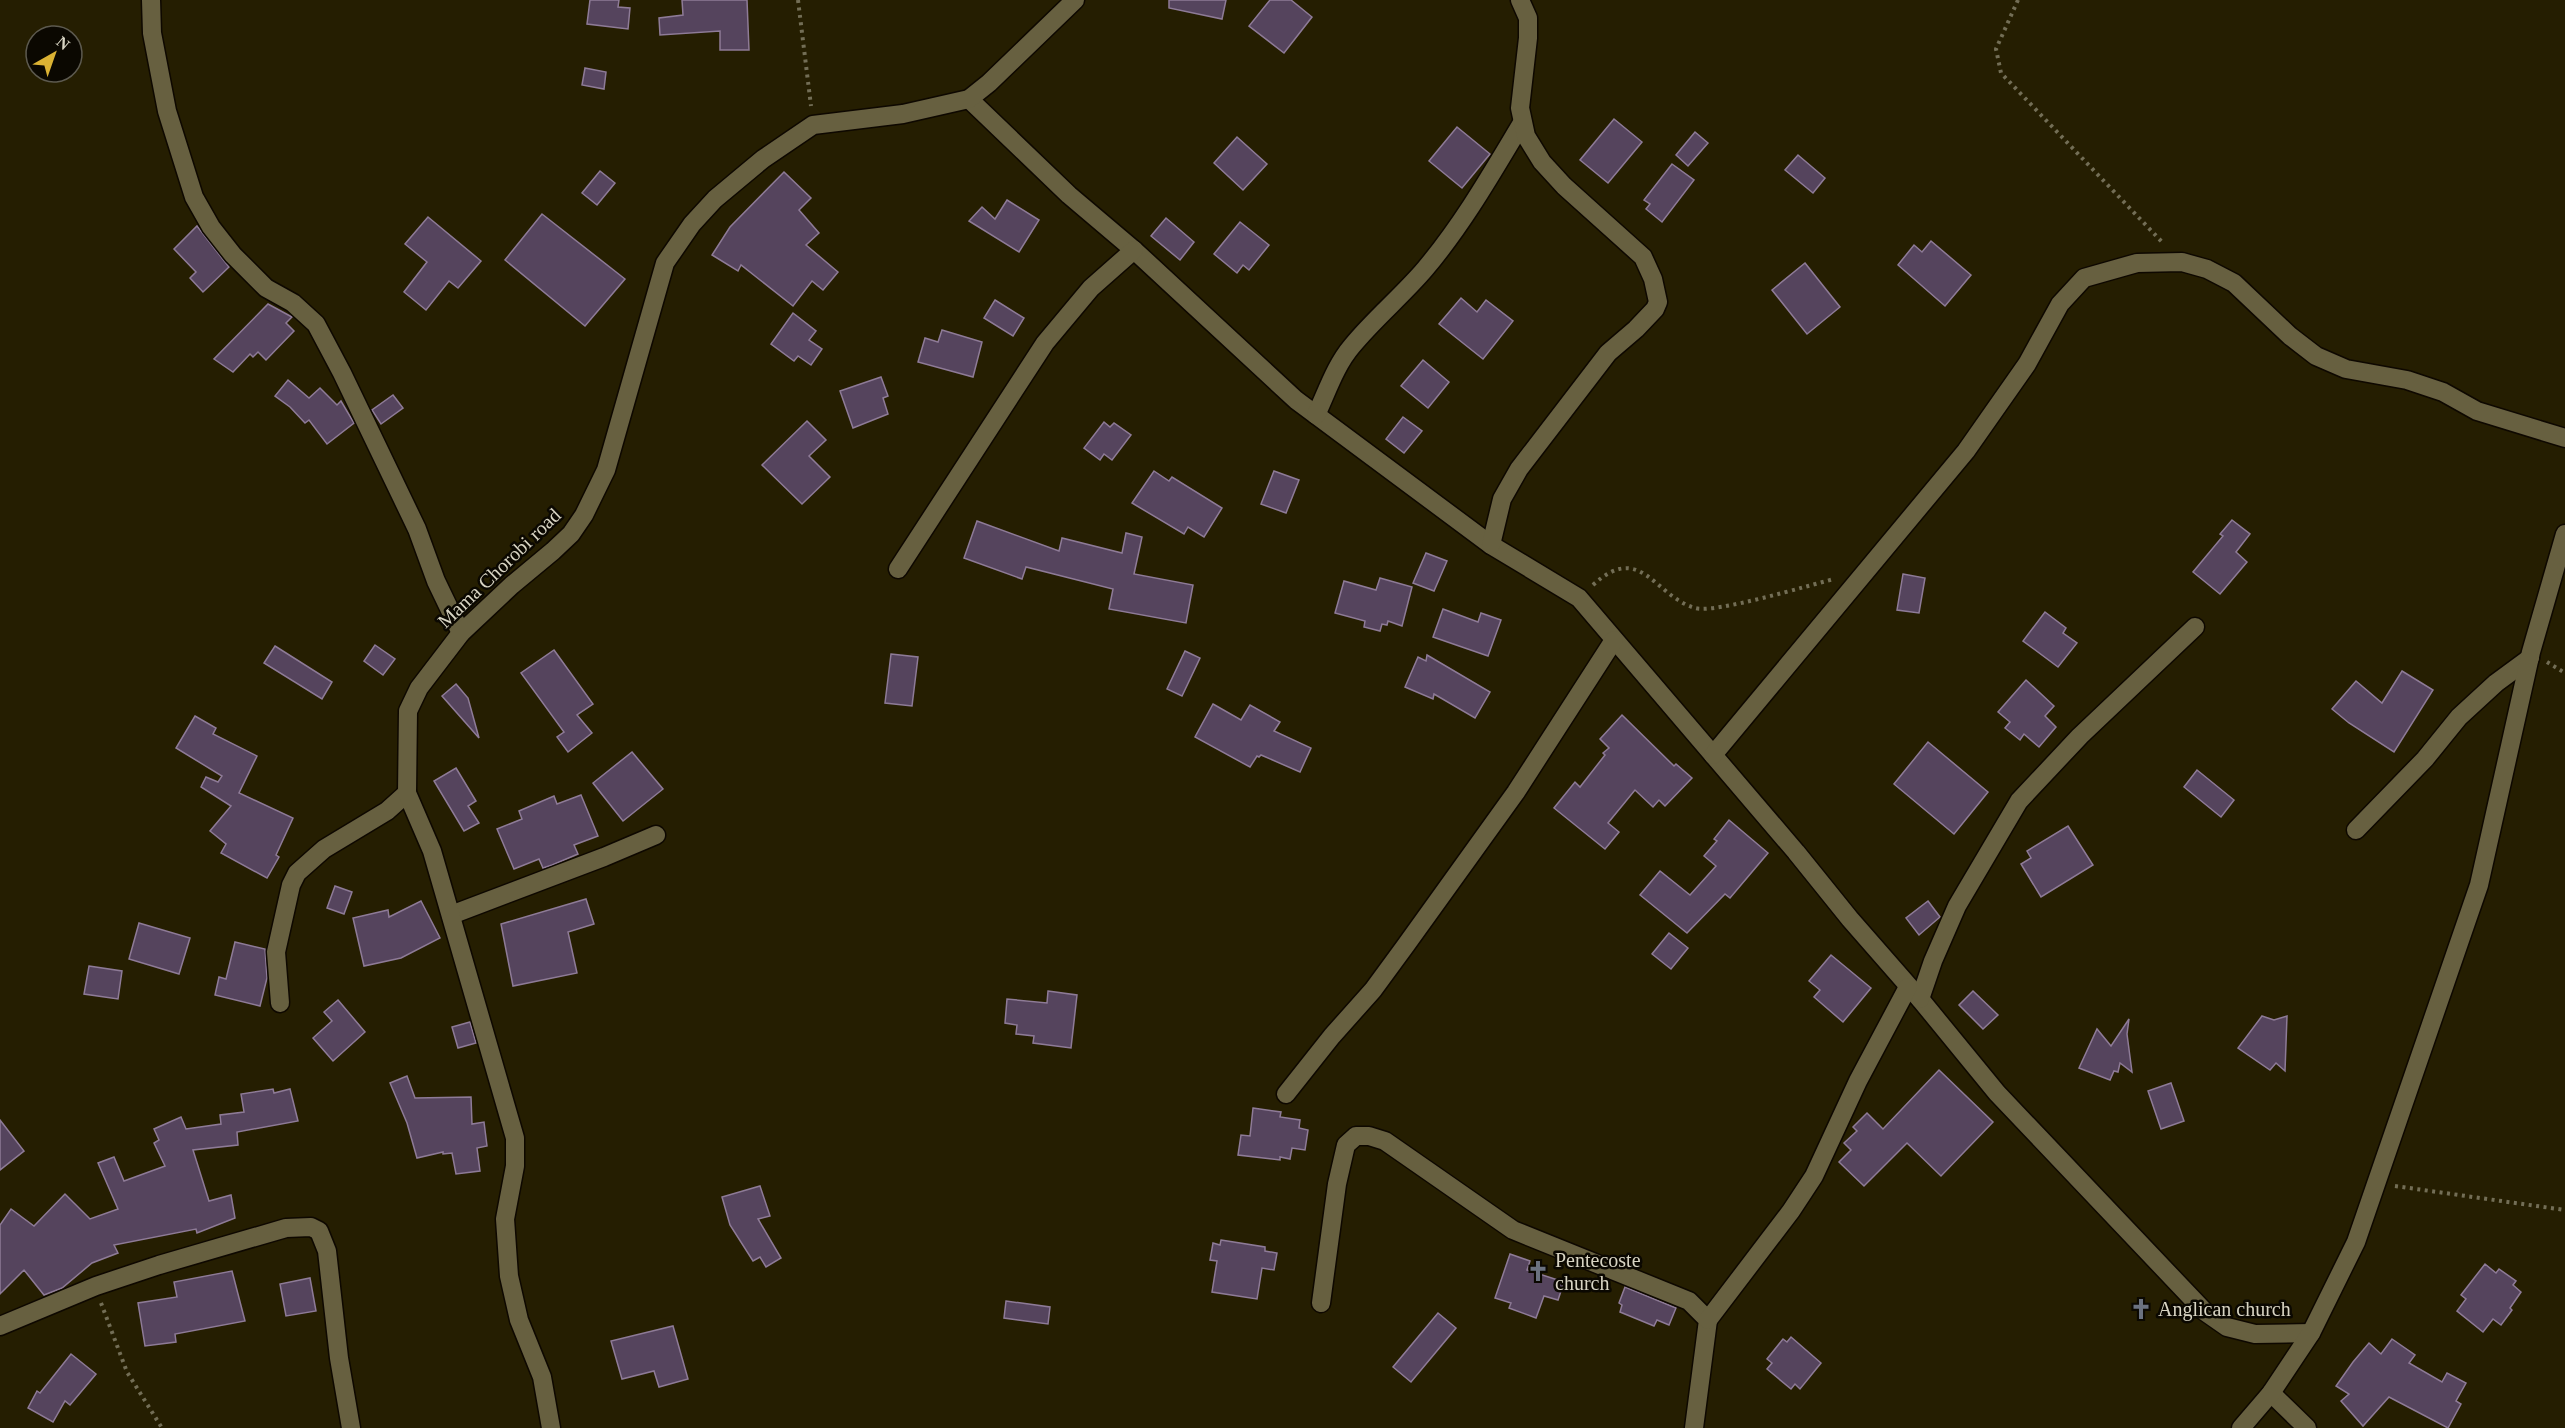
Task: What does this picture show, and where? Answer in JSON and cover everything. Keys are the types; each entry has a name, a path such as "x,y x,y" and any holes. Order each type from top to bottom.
{"street":[{"path":"151,0 152,33 167,111 194,197 211,227 233,255 266,288 293,303 316,324 417,529 436,581 460,633"},
{"name":"Mama Chorobi road","path":"551,1428 542,1377 519,1320 509,1276 505,1219 515,1166 515,1138 432,851 407,793 408,711 419,688 460,633 571,534 584,515 606,470 664,263 715,199 739,177 813,125 903,114 969,99 989,83 1075,0"},
{"path":"1491,545 1502,499 1519,469 1608,353 1636,329 1655,309 1658,302 1653,279 1643,257 1564,186 1530,146 1522,123 1520,108 1528,18 1520,0"},
{"path":"969,99 1069,195 1134,250 1296,400 1491,545 1579,598 1997,1093 2204,1311 2227,1327 2255,1334 2311,1333"},
{"path":"1316,415 1336,370 1351,346 1425,268 1453,233 1522,123"},
{"path":"898,569 1045,343 1091,288 1134,250"},
{"path":"1713,755 1966,452 2027,364 2060,304 2084,278 2137,263 2182,262 2206,269 2234,283 2290,336 2316,356 2346,369 2407,380 2443,392 2477,411 2565,438"},
{"path":"2241,1428 2271,1393 2311,1333 2356,1242 2479,885 2530,658 2558,551 2565,534"},
{"path":"1694,1428 1708,1320 1791,1211 1814,1176 1858,1081 1933,961 1957,906 2019,801 2080,736 2195,627"},
{"path":"1286,1094 1400,954 1516,792 1614,640"},
{"path":"2356,830 2425,759 2459,717 2496,683 2530,658"},
{"path":"280,1003 276,952 291,885 297,873 324,849 387,810 407,793"},
{"path":"451,915 656,835"},
{"path":"1321,1303 1337,1184 1346,1144 1356,1136 1369,1136 1386,1141 1513,1230 1689,1301 1708,1320"},
{"path":"0,1326 96,1286 286,1228 315,1228 322,1236 327,1251 340,1367 351,1428"},
{"path":"2271,1393 2307,1428"}],"path":[{"path":"798,0 813,125"},
{"path":"2018,0 1996,49 2001,73 2182,262"},
{"path":"1579,598 1608,571 1628,568 1641,572 1696,609 1717,608 1866,571"},
{"path":"2377,1184 2565,1210"},
{"path":"96,1286 105,1320 127,1372 162,1428"}],"building":[{"path":"590,0 619,0 618,7 630,8 628,29 587,24"},
{"path":"682,0 747,0 749,50 720,50 720,31 660,35 659,18 683,15"},
{"path":"1169,0 1226,0 1222,19 1169,8"},
{"path":"1270,0 1291,0 1312,17 1284,53 1249,26"},
{"path":"585,68 606,72 604,89 582,85"},
{"path":"1614,119 1642,142 1608,183 1580,160"},
{"path":"1457,127 1490,154 1462,188 1429,161"},
{"path":"1695,132 1708,143 1688,166 1676,155"},
{"path":"1237,137 1267,164 1243,190 1214,163"},
{"path":"1798,155 1825,178 1813,193 1785,170"},
{"path":"1672,164 1694,180 1662,222 1646,209 1650,204 1644,200"},
{"path":"600,171 615,183 597,205 582,193"},
{"path":"784,172 811,198 799,210 819,233 806,245 838,272 823,290 812,281 793,306 741,265 738,271 712,255 730,227"},
{"path":"1007,200 1039,220 1019,252 969,221 982,207 995,219"},
{"path":"542,214 625,279 585,326 505,260"},
{"path":"428,217 481,261 458,288 449,281 426,310 404,292 427,262 405,244"},
{"path":"1166,218 1194,242 1180,260 1151,236"},
{"path":"1240,222 1269,245 1249,270 1243,265 1237,273 1214,254"},
{"path":"197,226 229,267 203,292 190,278 196,272 174,249"},
{"path":"1931,241 1971,275 1945,306 1898,265 1914,245 1922,252"},
{"path":"1805,263 1840,307 1807,334 1772,290"},
{"path":"1461,298 1477,312 1486,300 1513,321 1483,359 1439,324"},
{"path":"995,300 1024,318 1013,336 984,318"},
{"path":"268,304 292,317 286,323 294,331 266,360 258,352 253,357 250,354 233,372 214,359"},
{"path":"793,313 816,331 809,340 822,349 811,365 798,356 794,361 771,344"},
{"path":"942,330 982,342 973,377 918,362 925,338 938,342"},
{"path":"1423,360 1449,382 1428,408 1401,386"},
{"path":"881,377 888,396 883,398 888,414 853,428 840,391"},
{"path":"288,380 309,398 320,388 337,405 341,401 354,423 327,444 309,420 305,423 290,407 275,396"},
{"path":"393,395 403,408 381,424 372,410"},
{"path":"1403,417 1422,431 1404,453 1386,439"},
{"path":"807,421 826,440 809,456 830,477 802,504 762,465"},
{"path":"1104,422 1110,427 1114,423 1131,435 1112,460 1104,454 1100,460 1084,448"},
{"path":"1154,471 1169,481 1172,477 1222,508 1204,537 1188,527 1184,534 1132,503"},
{"path":"1274,471 1299,480 1286,513 1261,504"},
{"path":"2232,520 2250,534 2236,552 2247,562 2220,594 2193,572 2223,536 2220,534"},
{"path":"977,521 1059,551 1062,538 1122,553 1126,533 1142,537 1134,574 1193,585 1186,623 1109,609 1113,589 1026,567 1022,579 964,558"},
{"path":"1426,553 1447,561 1434,591 1413,583"},
{"path":"1903,574 1925,578 1919,613 1897,610"},
{"path":"1380,578 1412,587 1402,626 1388,621 1387,625 1382,624 1380,631 1364,627 1365,621 1335,613 1344,581 1376,590"},
{"path":"1443,609 1478,622 1481,613 1501,620 1488,656 1433,637"},
{"path":"2045,612 2066,628 2063,633 2077,643 2058,667 2023,641"},
{"path":"375,645 395,659 383,675 364,661"},
{"path":"275,646 332,682 322,699 264,663"},
{"path":"554,650 593,704 577,715 592,733 568,752 557,737 564,732 521,673"},
{"path":"1185,651 1200,658 1182,696 1167,689"},
{"path":"891,654 918,657 912,706 885,703"},
{"path":"1427,655 1490,692 1475,718 1434,694 1433,699 1405,687 1418,657 1426,661"},
{"path":"2402,671 2433,690 2394,752 2349,723 2332,709 2356,681 2382,703"},
{"path":"2026,680 2054,706 2045,716 2056,727 2039,747 2024,734 2020,740 2005,728 2010,722 1998,712"},
{"path":"456,684 468,698 479,738 442,696"},
{"path":"1213,704 1241,720 1250,705 1280,722 1274,731 1311,748 1300,772 1261,755 1257,756 1250,767 1195,737"},
{"path":"1622,715 1674,766 1676,764 1692,778 1665,806 1659,800 1653,807 1635,790 1608,823 1619,832 1605,849 1554,808 1575,782 1580,787 1605,755 1603,753 1609,748 1600,739"},
{"path":"195,716 216,728 213,734 257,756 239,793 293,818 276,855 279,857 267,878 221,853 226,844 210,831 231,806 201,787 206,777 218,782 222,776 176,748"},
{"path":"1928,742 1988,792 1954,834 1894,784"},
{"path":"632,752 663,789 623,821 593,783"},
{"path":"456,768 476,801 468,806 479,823 464,831 434,781"},
{"path":"2197,770 2234,800 2221,817 2184,787"},
{"path":"581,795 598,836 574,845 578,854 552,865 543,868 539,859 514,869 497,829 522,819 519,811 554,796 557,804"},
{"path":"1729,820 1768,853 1730,898 1725,894 1687,933 1640,895 1660,871 1690,895 1716,866 1704,856 1717,841 1714,839"},
{"path":"2068,826 2093,865 2041,897 2021,864 2031,858 2027,851"},
{"path":"335,886 352,892 344,914 327,908"},
{"path":"586,899 594,924 568,932 577,973 513,986 501,924"},
{"path":"421,901 440,938 401,958 364,966 353,918 388,910 389,917"},
{"path":"1928,901 1940,917 1919,935 1906,918"},
{"path":"139,923 190,938 179,974 129,959"},
{"path":"1669,933 1688,948 1671,969 1652,954"},
{"path":"235,942 265,949 267,978 260,1006 215,995 219,977 226,979"},
{"path":"1831,955 1871,988 1843,1022 1814,997 1820,990 1809,981"},
{"path":"89,966 122,971 118,999 84,994"},
{"path":"1048,991 1077,995 1071,1048 1033,1043 1034,1036 1016,1034 1017,1025 1005,1023 1007,999 1047,1003"},
{"path":"1973,991 1998,1015 1983,1029 1959,1005"},
{"path":"338,1000 365,1032 333,1061 313,1038 332,1021 324,1012"},
{"path":"2262,1016 2274,1020 2287,1016 2285,1071 2276,1063 2270,1070 2238,1048"},
{"path":"2129,1019 2127,1034 2132,1072 2120,1063 2118,1072 2114,1071 2110,1080 2079,1068 2097,1029 2111,1046"},
{"path":"470,1022 476,1043 458,1048 452,1027"},
{"path":"1939,1070 1993,1122 1941,1176 1907,1143 1864,1186 1839,1162 1851,1150 1844,1143 1857,1131 1853,1127 1867,1113 1883,1129"},
{"path":"407,1076 415,1098 471,1097 472,1124 484,1122 487,1146 477,1148 480,1171 456,1174 452,1153 443,1154 443,1152 417,1158 407,1123 390,1083"},
{"path":"2171,1083 2184,1121 2161,1129 2148,1091"},
{"path":"273,1089 274,1093 290,1089 298,1121 237,1132 238,1145 193,1150 209,1201 231,1195 235,1218 197,1233 196,1229 114,1245 118,1253 92,1263 62,1288 44,1295 24,1270 0,1294 0,1225 11,1209 34,1226 65,1194 90,1219 118,1209 98,1163 114,1157 124,1181 165,1166 154,1143 159,1140 154,1129 181,1117 186,1129 221,1124 220,1115 244,1112 241,1094"},
{"path":"1253,1108 1281,1112 1280,1117 1300,1120 1299,1128 1308,1130 1305,1150 1292,1148 1290,1159 1280,1157 1280,1160 1238,1155 1241,1135 1250,1136"},
{"path":"0,1120 24,1151 0,1170"},
{"path":"760,1186 770,1216 758,1219 781,1258 766,1267 760,1257 753,1261 730,1225 722,1197"},
{"path":"1221,1240 1265,1247 1265,1251 1277,1253 1274,1270 1262,1268 1257,1299 1212,1292 1217,1261 1210,1260 1213,1243 1220,1245"},
{"name":"Pentecoste church","path":"1510,1254 1530,1261 1527,1270 1564,1282 1558,1300 1544,1296 1536,1318 1509,1308 1511,1303 1495,1298"},
{"path":"2485,1264 2496,1273 2499,1269 2516,1281 2513,1285 2521,1292 2501,1325 2493,1319 2483,1332 2457,1311 2466,1299 2461,1295"},
{"path":"232,1271 245,1321 175,1334 176,1342 145,1346 138,1303 177,1297 174,1282"},
{"path":"310,1278 316,1311 286,1316 280,1284"},
{"path":"1625,1287 1676,1308 1669,1325 1657,1320 1654,1326 1620,1312 1622,1305 1619,1303"},
{"path":"1006,1301 1050,1307 1048,1324 1004,1318"},
{"path":"1438,1313 1456,1328 1411,1382 1393,1367"},
{"path":"673,1326 688,1379 659,1387 654,1371 622,1379 611,1341"},
{"path":"1791,1337 1821,1363 1800,1389 1795,1384 1791,1389 1767,1369 1772,1363 1767,1359 1783,1339 1787,1342"},
{"path":"2392,1339 2415,1355 2409,1363 2442,1382 2447,1373 2466,1383 2456,1401 2461,1404 2448,1428 2389,1397 2363,1426 2341,1401 2349,1394 2336,1386 2353,1362 2369,1343 2381,1354"},
{"path":"71,1354 96,1374 70,1405 65,1401 53,1422 28,1408 37,1391 40,1393"}],"place":[{"name":"Pentecoste church","path":"1538,1271"},
{"name":"Anglican church","path":"2141,1309"}]}
